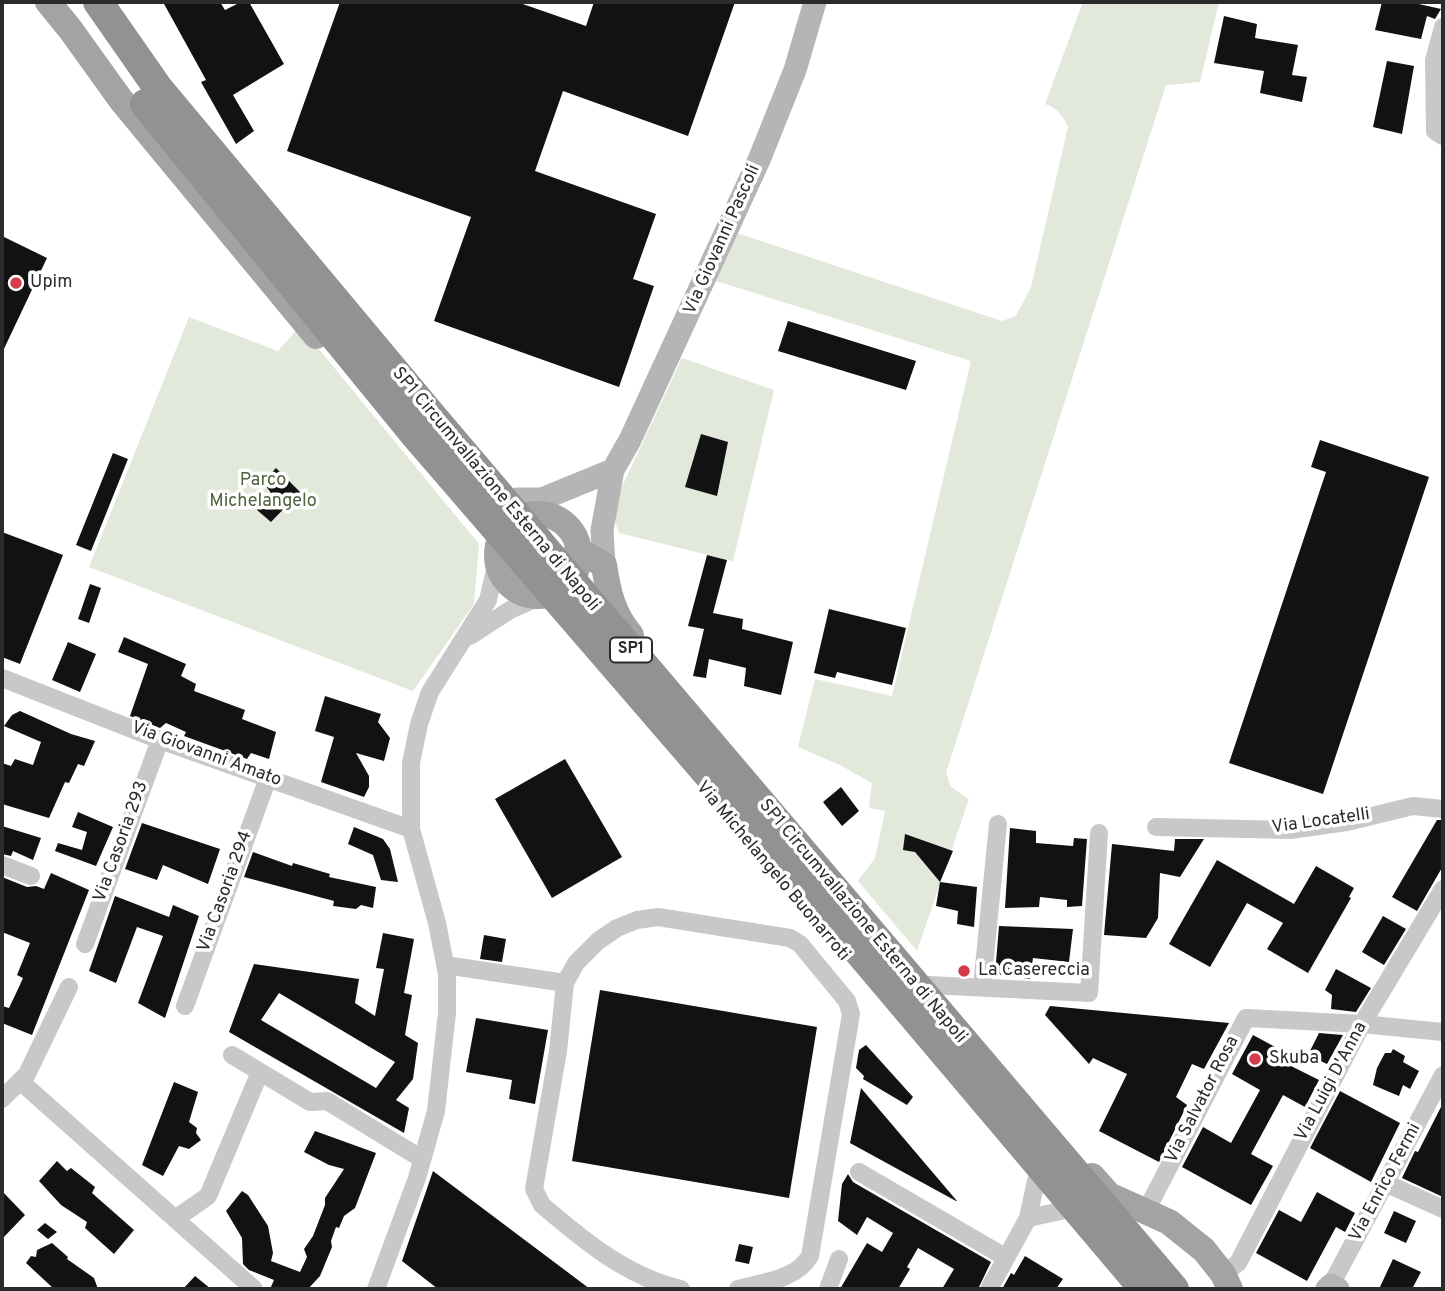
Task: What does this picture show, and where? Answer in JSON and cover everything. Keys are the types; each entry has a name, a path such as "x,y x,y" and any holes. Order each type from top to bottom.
{"highway":[{"name":"SP1 Circumvallazione Esterna di Napoli","path":"76,2 142,100 416,436 738,809 1133,1288"},
{"name":"SP1 Circumvallazione Esterna di Napoli","path":"98,2 158,88 432,416 1174,1289"}],"main road":[{"path":"48,2 71,29 121,100 497,555 501,576 510,587 523,595 537,598 564,589 579,564 576,538 569,528 550,515 529,509 191,114 113,2"},
{"path":"497,555 507,527 529,509"},
{"path":"577,550 604,565 612,606 621,623 716,738 1109,1195 1170,1222 1205,1250 1227,1282"},
{"name":"Via Michelangelo Buonarroti","path":"537,598 1061,1211 1133,1288"},
{"path":"1133,1288 1127,1260 1133,1252 1151,1240 1174,1235 1187,1237"}],"street":[{"name":"Via Giovanni Pascoli","path":"613,470 631,440 759,160 795,70 815,2"},
{"path":"1443,27 1434,60 1435,131 1443,136"},
{"path":"529,509 532,500 560,492 613,470"},
{"path":"604,565 602,530 613,470"},
{"path":"577,550 602,530"},
{"path":"376,1289 436,1111 447,1013 445,965 437,923 411,829 411,763 419,724 430,692 488,600 497,555"},
{"path":"464,640 510,610 537,598"},
{"name":"Via Giovanni Amato","path":"2,678 160,740 411,829"},
{"name":"Via Casoria 293","path":"85,944 160,740"},
{"name":"Via Casoria 294","path":"185,1006 268,778"},
{"name":"Via Locatelli","path":"1156,827 1290,830 1347,822 1413,806 1443,808"},
{"path":"982,987 998,824"},
{"path":"929,985 1089,993 1099,833"},
{"path":"2,865 31,876"},
{"name":"Via Luigi D'Anna","path":"1227,1282 1443,889"},
{"path":"681,1289 651,1282 630,1272 551,1213 542,1205 534,1189 558,1052 565,983 576,963 598,941 637,919 658,917 790,938 800,944 847,1002 851,1014 810,1256 804,1266 789,1275 738,1289"},
{"path":"445,965 565,983"},
{"path":"2,1100 27,1074 69,987"},
{"name":"Via Salvator Rosa","path":"1146,1211 1246,1018 1368,1024 1443,1032"},
{"path":"232,1055 310,1101 327,1101 422,1159"},
{"path":"175,1219 208,1196 260,1072"},
{"name":"Via Enrico Fermi","path":"1332,1288 1443,1075"},
{"path":"20,1082 254,1289"},
{"path":"859,1172 1006,1257"},
{"path":"989,1289 1028,1218 1036,1181"},
{"path":"1385,1183 1443,1209"},
{"path":"1028,1218 1061,1211"},
{"path":"828,1289 839,1259"},
{"path":"1227,1282 1245,1289"}],"green space":[{"path":"1083,2 1219,2 1200,82 1166,85 946,773 951,787 969,799 917,951 858,881 875,858 885,811 869,808 872,783 840,765 798,747 815,679 892,696 971,361 713,280 734,232 1002,321 1016,316 1031,287 1068,127 1059,113 1045,104"},
{"name":"Parco Michelangelo","path":"189,317 278,351 300,326 479,544 474,604 413,691 89,567"},
{"path":"682,358 774,390 733,561 619,533 615,521 620,491"}],"building":[{"path":"163,2 220,2 225,10 241,2 249,2 284,64 233,95 254,131 236,144 201,82 206,80"},
{"path":"340,2 517,2 586,26 594,2 735,2 688,136 563,91 535,171 656,214 633,279 654,286 619,387 434,321 471,217 287,151"},
{"path":"1382,2 1410,2 1441,9 1435,19 1427,16 1421,39 1375,30"},
{"path":"1224,16 1257,24 1255,38 1298,45 1292,75 1307,77 1302,102 1260,93 1264,71 1214,63"},
{"path":"1387,61 1414,66 1402,134 1373,127"},
{"path":"2,236 47,258 2,353"},
{"path":"788,321 916,361 906,390 778,351"},
{"path":"701,434 728,442 717,496 685,487"},
{"path":"1320,440 1429,477 1323,794 1229,763 1326,472 1311,467"},
{"path":"113,453 128,459 91,551 76,545"},
{"path":"276,468 300,492 271,522 257,510 271,493 263,482"},
{"path":"2,532 63,555 20,664 2,657"},
{"path":"707,555 727,560 713,613 743,619 742,629 793,642 781,695 744,686 746,668 709,659 706,678 693,676 704,629 688,626"},
{"path":"90,584 101,588 89,623 78,619"},
{"path":"829,609 906,628 892,685 837,672 835,678 814,673"},
{"path":"124,637 186,664 181,676 196,684 194,691 245,710 242,719 276,732 269,759 251,753 247,759 184,736 186,732 166,723 160,728 130,716 148,664 118,652"},
{"path":"68,642 96,654 80,692 52,680"},
{"path":"325,696 381,714 378,722 390,738 384,761 356,753 369,776 369,787 364,797 321,782 334,737 315,731"},
{"path":"20,711 71,734 95,741 84,766 78,764 69,783 65,782 49,818 2,804 2,763 11,766 15,759 33,765 41,742 4,726 12,715"},
{"path":"565,759 622,857 552,898 495,799"},
{"path":"841,787 859,811 842,826 823,802"},
{"path":"78,812 113,827 96,866 55,851 58,843 82,850 87,832 72,827"},
{"path":"1437,820 1443,820 1443,866 1417,911 1392,897"},
{"path":"142,823 220,849 208,884 163,865 157,880 125,869"},
{"path":"2,826 41,838 33,860 13,851 11,856 2,854"},
{"path":"354,827 383,839 390,849 398,882 381,880 373,855 348,844"},
{"path":"1010,828 1036,831 1036,843 1073,846 1074,838 1087,839 1082,906 1067,907 1067,900 1040,897 1039,907 1005,908"},
{"path":"905,834 953,851 940,882 915,852 903,850"},
{"path":"1175,839 1204,839 1180,877 1160,873 1158,918 1146,938 1104,935 1112,844 1174,851"},
{"path":"253,852 292,866 293,863 330,874 329,877 376,887 373,908 361,905 356,909 333,906 334,901 244,877"},
{"path":"1217,860 1294,904 1316,866 1354,888 1349,897 1351,898 1308,973 1267,949 1283,923 1247,903 1210,967 1169,944"},
{"path":"51,873 89,890 32,1035 2,1023 2,1006 9,1008 23,978 17,975 30,943 2,932 2,877 27,887 44,889"},
{"path":"940,882 977,887 974,927 957,924 958,911 936,906"},
{"path":"115,896 169,917 173,905 199,916 165,1018 138,1003 163,936 137,927 116,983 89,971"},
{"path":"1383,916 1406,929 1384,965 1362,952"},
{"path":"999,926 1073,929 1069,962 1033,958 1030,979 995,974"},
{"path":"383,933 414,939 404,993 412,995 405,1035 418,1043 413,1079 396,1100 409,1108 404,1133 229,1032 254,964 359,979 355,1003 375,1016 384,969 376,968","holes":["279,993 395,1062 376,1088 261,1020"]},
{"path":"484,935 506,939 502,962 480,959"},
{"path":"1336,969 1371,988 1356,1012 1331,1009 1332,995 1325,990"},
{"path":"600,990 817,1027 789,1198 572,1161"},
{"path":"1050,1006 1229,1023 1204,1069 1192,1064 1176,1097 1187,1105 1159,1162 1099,1131 1127,1074 1093,1058 1089,1064 1045,1015"},
{"path":"476,1018 548,1030 535,1104 509,1099 512,1080 466,1072"},
{"path":"1319,1033 1343,1035 1327,1064 1308,1055"},
{"path":"1253,1035 1277,1048 1273,1057 1319,1080 1305,1107 1283,1095 1251,1154 1273,1166 1251,1205 1182,1167 1203,1127 1231,1143 1260,1090 1232,1074"},
{"path":"866,1045 913,1097 907,1105 863,1079 864,1076 856,1068 859,1050"},
{"path":"1393,1049 1405,1056 1403,1062 1419,1071 1410,1089 1403,1085 1399,1096 1373,1085 1377,1068 1385,1053 1391,1053"},
{"path":"174,1082 198,1092 189,1122 197,1128 196,1133 201,1140 189,1149 179,1146 163,1176 142,1165"},
{"path":"861,1088 957,1201 850,1143"},
{"path":"1340,1091 1400,1123 1371,1182 1310,1148"},
{"path":"1443,1103 1443,1197 1402,1178"},
{"path":"315,1131 376,1153 355,1208 344,1216 339,1228 336,1227 331,1241 332,1247 320,1276 308,1289 270,1289 274,1280 249,1270 243,1264 242,1238 226,1211 242,1191 248,1195 268,1226 273,1253 271,1261 300,1272 307,1257 304,1249 313,1236 325,1205 325,1198 344,1169 329,1165 304,1152"},
{"path":"57,1161 67,1171 71,1168 95,1187 92,1193 134,1230 114,1254 85,1228 87,1222 61,1205 39,1181"},
{"path":"433,1171 590,1289 438,1289 402,1261"},
{"path":"848,1174 853,1182 991,1262 978,1289 942,1289 954,1269 918,1248 898,1289 840,1289 867,1243 882,1252 893,1233 867,1217 857,1235 838,1221 842,1184"},
{"path":"2,1191 25,1215 2,1239"},
{"path":"1317,1192 1355,1213 1345,1232 1336,1227 1307,1281 1256,1253 1279,1210 1301,1222"},
{"path":"1394,1211 1416,1221 1406,1243 1384,1233"},
{"path":"45,1223 57,1232 48,1239 37,1230"},
{"path":"52,1243 67,1259 94,1278 98,1289 54,1289 26,1263 31,1256 36,1257 37,1250"},
{"path":"739,1244 753,1247 749,1264 735,1261"},
{"path":"1025,1256 1063,1279 1056,1289 1002,1289"},
{"path":"1393,1259 1421,1272 1412,1289 1379,1289"},
{"path":"195,1276 211,1289 183,1289"}],"place":[{"name":"Upim","path":"16,283"},
{"name":"La Casereccia","path":"964,971"},
{"name":"Skuba","path":"1255,1059"}]}
